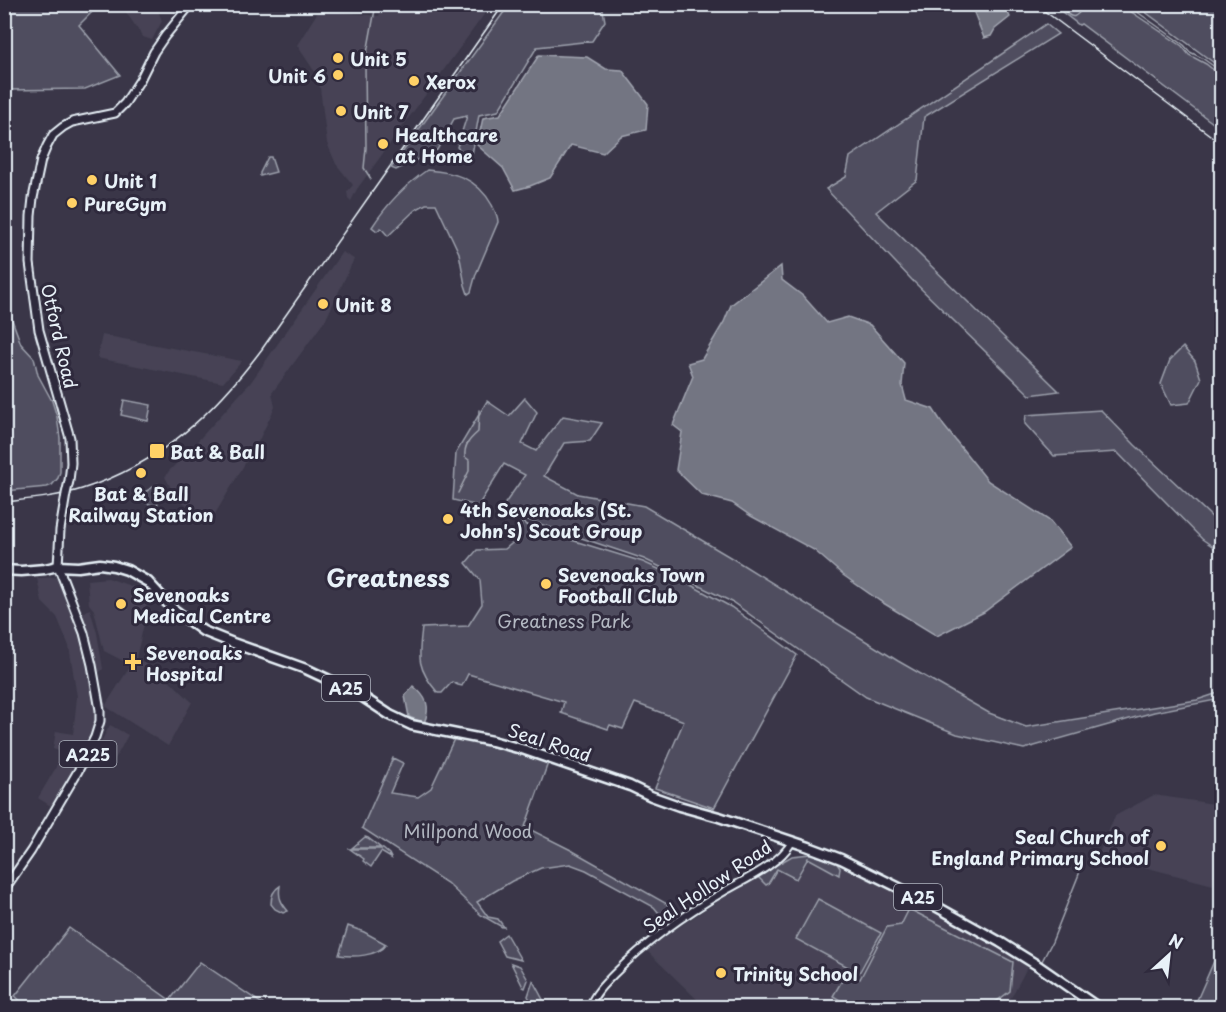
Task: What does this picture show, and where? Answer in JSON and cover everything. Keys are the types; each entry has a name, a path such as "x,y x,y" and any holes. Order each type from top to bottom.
{"highway":[{"name":"Seal Road","path":"58,566 78,567 105,564 132,572 151,584 173,609 203,631 306,669 355,692 390,715 411,725 525,750 670,802 841,859 912,894 1000,942 1099,1008"},
{"name":"A25","path":"4,570 21,571 58,566"}],"main road":[{"name":"Otford Road","path":"58,566 59,540 71,463 70,438 39,330 30,263 31,216 41,160 50,141 63,127 72,122 115,113 125,103 154,52 191,4"},
{"name":"A225","path":"4,890 36,843 78,771 92,744 99,722 100,710 84,633 58,566"},
{"name":"Seal Hollow Road","path":"590,1008 597,992 607,981 653,939 693,910 781,857 792,842"}],"shaded area":[{"path":"121,5 156,5 162,21 152,40 143,37"},
{"path":"382,5 491,5 357,189 351,201 347,192 353,185 336,164 327,143 316,74 297,45 319,10 325,8 379,16"},
{"path":"342,252 354,259 326,319 272,393 275,407 259,440 212,519 177,499 165,477 169,471 251,382"},
{"path":"102,335 242,361 223,383 97,358"},
{"path":"61,577 74,607 91,667 97,714 93,734 54,808 38,798 62,752 53,749 56,731 73,734 77,697 69,646 57,617 42,602 37,578"},
{"name":"Sevenoaks Hospital","path":"108,578 148,592 136,658 165,676 192,702 168,746 105,706 131,665 104,651 94,610 89,604 87,580"},
{"path":"90,609 103,669 97,675 89,632 82,613"},
{"path":"110,725 128,735 114,761 96,751"},
{"name":"Seal Church of England Primary School","path":"1154,795 1221,805 1221,838 1213,885 1098,855 1115,816"},
{"path":"810,854 840,864 910,898 1029,964 1006,1007 706,1008 645,949 774,865 792,856"}],"green space":[{"path":"4,5 99,5 79,25 120,75 85,89 5,90"},
{"path":"509,5 602,5 605,21 592,41 537,47 498,111 479,115 471,160 457,147 467,116 454,119 437,150 396,170 391,168"},
{"path":"1048,5 1121,5 1182,46 1189,55 1206,64 1221,76 1221,129 1081,24 1079,25 1061,10 1058,12"},
{"path":"1136,5 1221,5 1221,68"},
{"path":"1046,24 1058,34 924,117 917,180 876,212 1059,391 1030,395 912,280 826,189 846,177 850,157"},
{"path":"268,157 271,157 276,172 260,176 260,173"},
{"path":"427,170 456,175 472,183 486,196 497,216 498,222 476,274 471,292 468,294 459,253 436,204 426,204 415,210 388,236 381,228 377,231 372,227 396,196"},
{"path":"4,298 21,344 34,358 38,375 52,401 57,417 60,438 60,472 52,485 47,487 5,491"},
{"path":"1183,347 1195,361 1201,379 1189,403 1171,405 1161,384 1170,360"},
{"path":"525,398 537,412 522,444 536,451 563,416 602,423 590,441 564,443 544,476 578,494 644,506 898,661 989,713 1026,727 1197,700 1221,692 1221,699 1154,712 1024,749 957,734 866,697 732,602 644,559 499,512 525,475 504,464 478,506 453,500 456,453 487,401 509,416"},
{"path":"124,400 151,405 148,421 121,415"},
{"path":"1101,410 1214,519 1221,520 1221,552 1202,539 1117,452 1054,456 1025,424 1026,415"},
{"path":"158,484 162,494 156,507 135,498"},
{"name":"Greatness Park","path":"521,522 535,529 643,562 678,578 731,607 797,655 714,808 655,788 684,721 635,703 623,729 610,725 608,729 561,713 564,702 468,674 462,686 452,682 442,693 438,693 431,685 421,663 422,628 468,626 482,604 480,580 466,563 477,550 505,549 522,535"},
{"name":"Millpond Wood","path":"455,737 548,763 525,827 667,904 678,917 661,927 663,918 654,907 586,870 570,864 541,868 512,881 477,902 488,917 498,919 504,927 502,927 481,915 447,883 362,828 393,758 403,763 390,793 418,797 431,788"},
{"path":"365,837 368,838 381,848 352,848"},
{"path":"350,849 383,849 391,858 381,852 371,867"},
{"path":"810,854 836,862 840,868 839,875 808,858 796,879 777,869 766,885 757,876 792,856"},
{"path":"280,886 281,900 288,911 283,913 271,904 273,894"},
{"path":"818,899 881,933 859,973 796,939"},
{"path":"909,909 1013,962 1010,991 989,1007 838,1007 845,1003 833,996 847,972 860,979 887,927 901,925"},
{"path":"348,926 386,944 371,954 339,955"},
{"path":"69,928 170,1000 200,962 267,1007 27,1007 15,996"},
{"path":"506,934 521,960 505,956 497,941"},
{"path":"1221,945 1221,1007 1194,1007"},
{"path":"511,963 520,966 528,980 525,988 523,987"},
{"path":"533,981 547,1007 534,1007 528,996"}],"water":[{"path":"971,5 999,6 1004,8 1010,17 995,29 991,36 984,38"},
{"path":"539,55 587,57 606,69 622,70 648,104 646,130 621,136 603,153 571,145 550,178 515,190 503,168 477,145 483,118 500,115"},
{"path":"781,266 782,280 803,296 827,323 848,317 870,325 904,363 902,385 906,400 933,409 988,481 1050,521 1071,547 984,612 937,636 880,601 843,575 814,550 751,516 732,503 702,495 676,470 682,432 673,425 693,376 688,363 702,359 724,322 731,305"},
{"path":"413,686 422,694 426,703 427,712 424,723 409,717 405,696"}],"waterway":[{"path":"371,179 364,168 366,148 365,64 376,4"},
{"path":"1057,4 1061,8"},
{"path":"1064,10 1067,14 1076,16 1086,4"},
{"path":"1126,4 1184,45 1190,52 1222,72"},
{"path":"458,493 469,471 469,460 465,457 465,449 478,432 479,410"},
{"path":"1041,963 1052,942 1081,869"}],"railway":[{"path":"4,502 63,494 110,478 161,451 205,415 262,349 504,4"},
{"path":"1035,4 1222,144"}],"place":[{"name":"Unit 5","path":"338,58"},
{"name":"Unit 6","path":"338,75"},
{"name":"Xerox","path":"414,81"},
{"name":"Unit 7","path":"341,111"},
{"name":"Healthcare at Home","path":"383,144"},
{"name":"Unit 1","path":"92,180"},
{"name":"PureGym","path":"72,203"},
{"name":"Unit 8","path":"323,304"},
{"name":"Bat & Ball","path":"157,451"},
{"name":"Bat & Ball Railway Station","path":"141,473"},
{"name":"4th Sevenoaks (St. John's) Scout Group","path":"448,519"},
{"name":"Sevenoaks Town Football Club","path":"546,584"},
{"name":"Sevenoaks Medical Centre","path":"121,604"},
{"name":"Sevenoaks Hospital","path":"133,662"},
{"name":"Seal Church of England Primary School","path":"1161,846"},
{"name":"Trinity School","path":"721,973"}],"district":[{"name":"Greatness","path":"388,577"}]}
